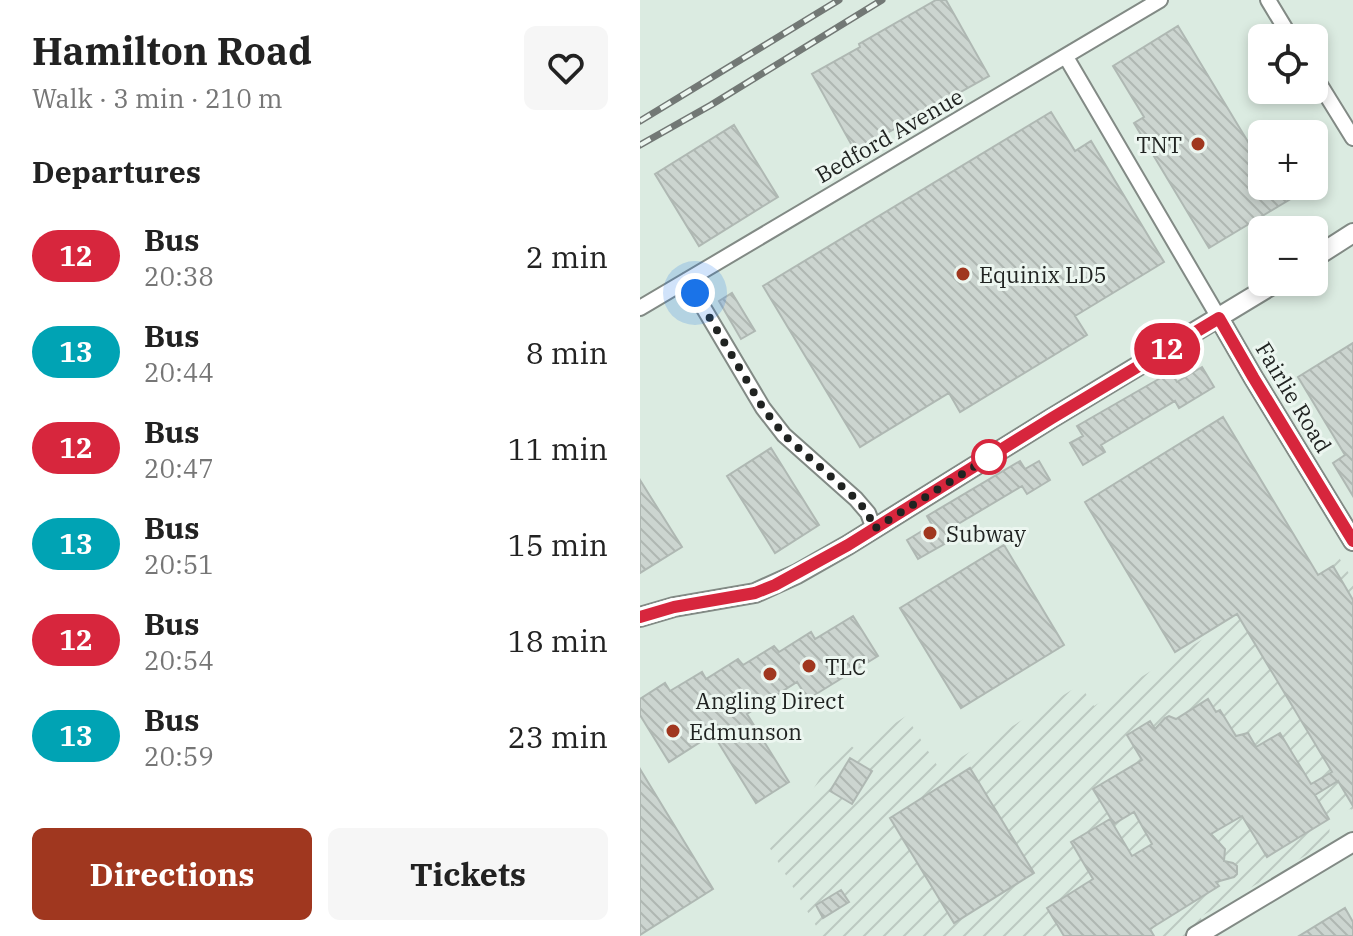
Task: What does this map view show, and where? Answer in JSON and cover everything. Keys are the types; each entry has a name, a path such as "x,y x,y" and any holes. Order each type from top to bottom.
{"street":[{"name":"Bedford Avenue","path":"640,308 1160,0"},
{"path":"1268,0 1283,24"},
{"path":"1066,57 1219,318"},
{"path":"1328,98 1353,138"},
{"path":"1328,249 1353,233"},
{"path":"687,280 763,408 784,435 856,499 868,513 874,529"},
{"path":"640,617 674,607 755,593 797,574 1254,296"},
{"name":"Fairlie Road","path":"1219,318 1353,541"},
{"path":"1196,936 1353,842"}],"shaded area":[{"path":"640,0 1353,0 1353,936 640,936"},
{"path":"1338,556 1353,580 1353,810 1330,819 1329,842 1200,917 1212,936 822,936 768,845 787,831 844,740 855,749 906,716 940,770 1080,685 1094,706"}],"building":[{"path":"936,0 946,0 989,76 855,151 812,74"},
{"name":"TNT","path":"1178,26 1248,142 1248,200 1289,200 1262,216 1248,216 1248,225 1209,248 1134,123 1144,117 1113,66"},
{"name":"Equinix LD5","path":"1051,112 1075,151 1091,141 1164,262 1075,316 1087,335 960,412 949,393 860,447 763,286"},
{"path":"734,125 778,197 699,246 655,174"},
{"path":"732,293 755,331 741,339 719,301"},
{"path":"1353,343 1353,496 1333,463 1345,455 1298,377"},
{"path":"1202,367 1214,387 1179,408 1175,401 1101,445 1105,452 1083,465 1070,443 1083,436 1077,426 1171,372 1177,382"},
{"path":"1223,417 1318,575 1333,566 1353,600 1353,806 1338,781 1315,795 1329,819 1267,857 1242,816 1211,834 1225,849 1224,861 1237,866 1237,874 1216,882 1219,886 1150,929 1154,936 1064,936 1047,908 1093,879 1071,842 1110,819 1132,856 1152,844 1134,812 1114,824 1093,789 1142,760 1127,735 1150,721 1155,729 1165,718 1176,719 1208,699 1216,712 1220,710 1236,736 1248,733 1256,747 1280,733 1311,784 1332,772 1237,614 1175,652 1085,502"},
{"path":"771,448 819,525 775,553 727,476"},
{"path":"1020,461 1025,469 1039,461 1050,480 1027,494 1022,486 948,530 953,539 918,559 907,540 932,525 927,516"},
{"path":"640,480 682,547 640,573"},
{"path":"1004,545 1064,645 961,708 900,608"},
{"path":"853,616 878,656 808,699 797,682 747,714 789,782 756,803 713,734 669,762 640,715 640,699 665,683 670,691 702,672 706,679 738,659 743,665 774,646 779,652 811,632 815,639"},
{"path":"850,758 872,771 852,804 830,791"},
{"path":"970,768 1034,873 954,923 890,818"},
{"path":"640,769 713,889 640,935"},
{"path":"841,890 849,902 823,918 816,905"},
{"path":"1345,908 1353,922 1353,936 1299,936"}],"railway":[{"path":"640,121 839,0"},
{"path":"640,145 882,0"}],"bus line":[{"name":"12","path":"640,617 674,607 755,593 797,574 1219,318 1353,541"}],"place":[{"name":"TNT","path":"1198,144"},
{"name":"Equinix LD5","path":"963,274"},
{"name":"Subway","path":"930,533"},
{"name":"TLC","path":"809,666"},
{"name":"Angling Direct","path":"770,674"},
{"name":"Edmunson","path":"673,731"}],"route":[{"path":"695,293 763,408 784,435 856,499 868,513 874,529 1001,450 989,457"}]}
